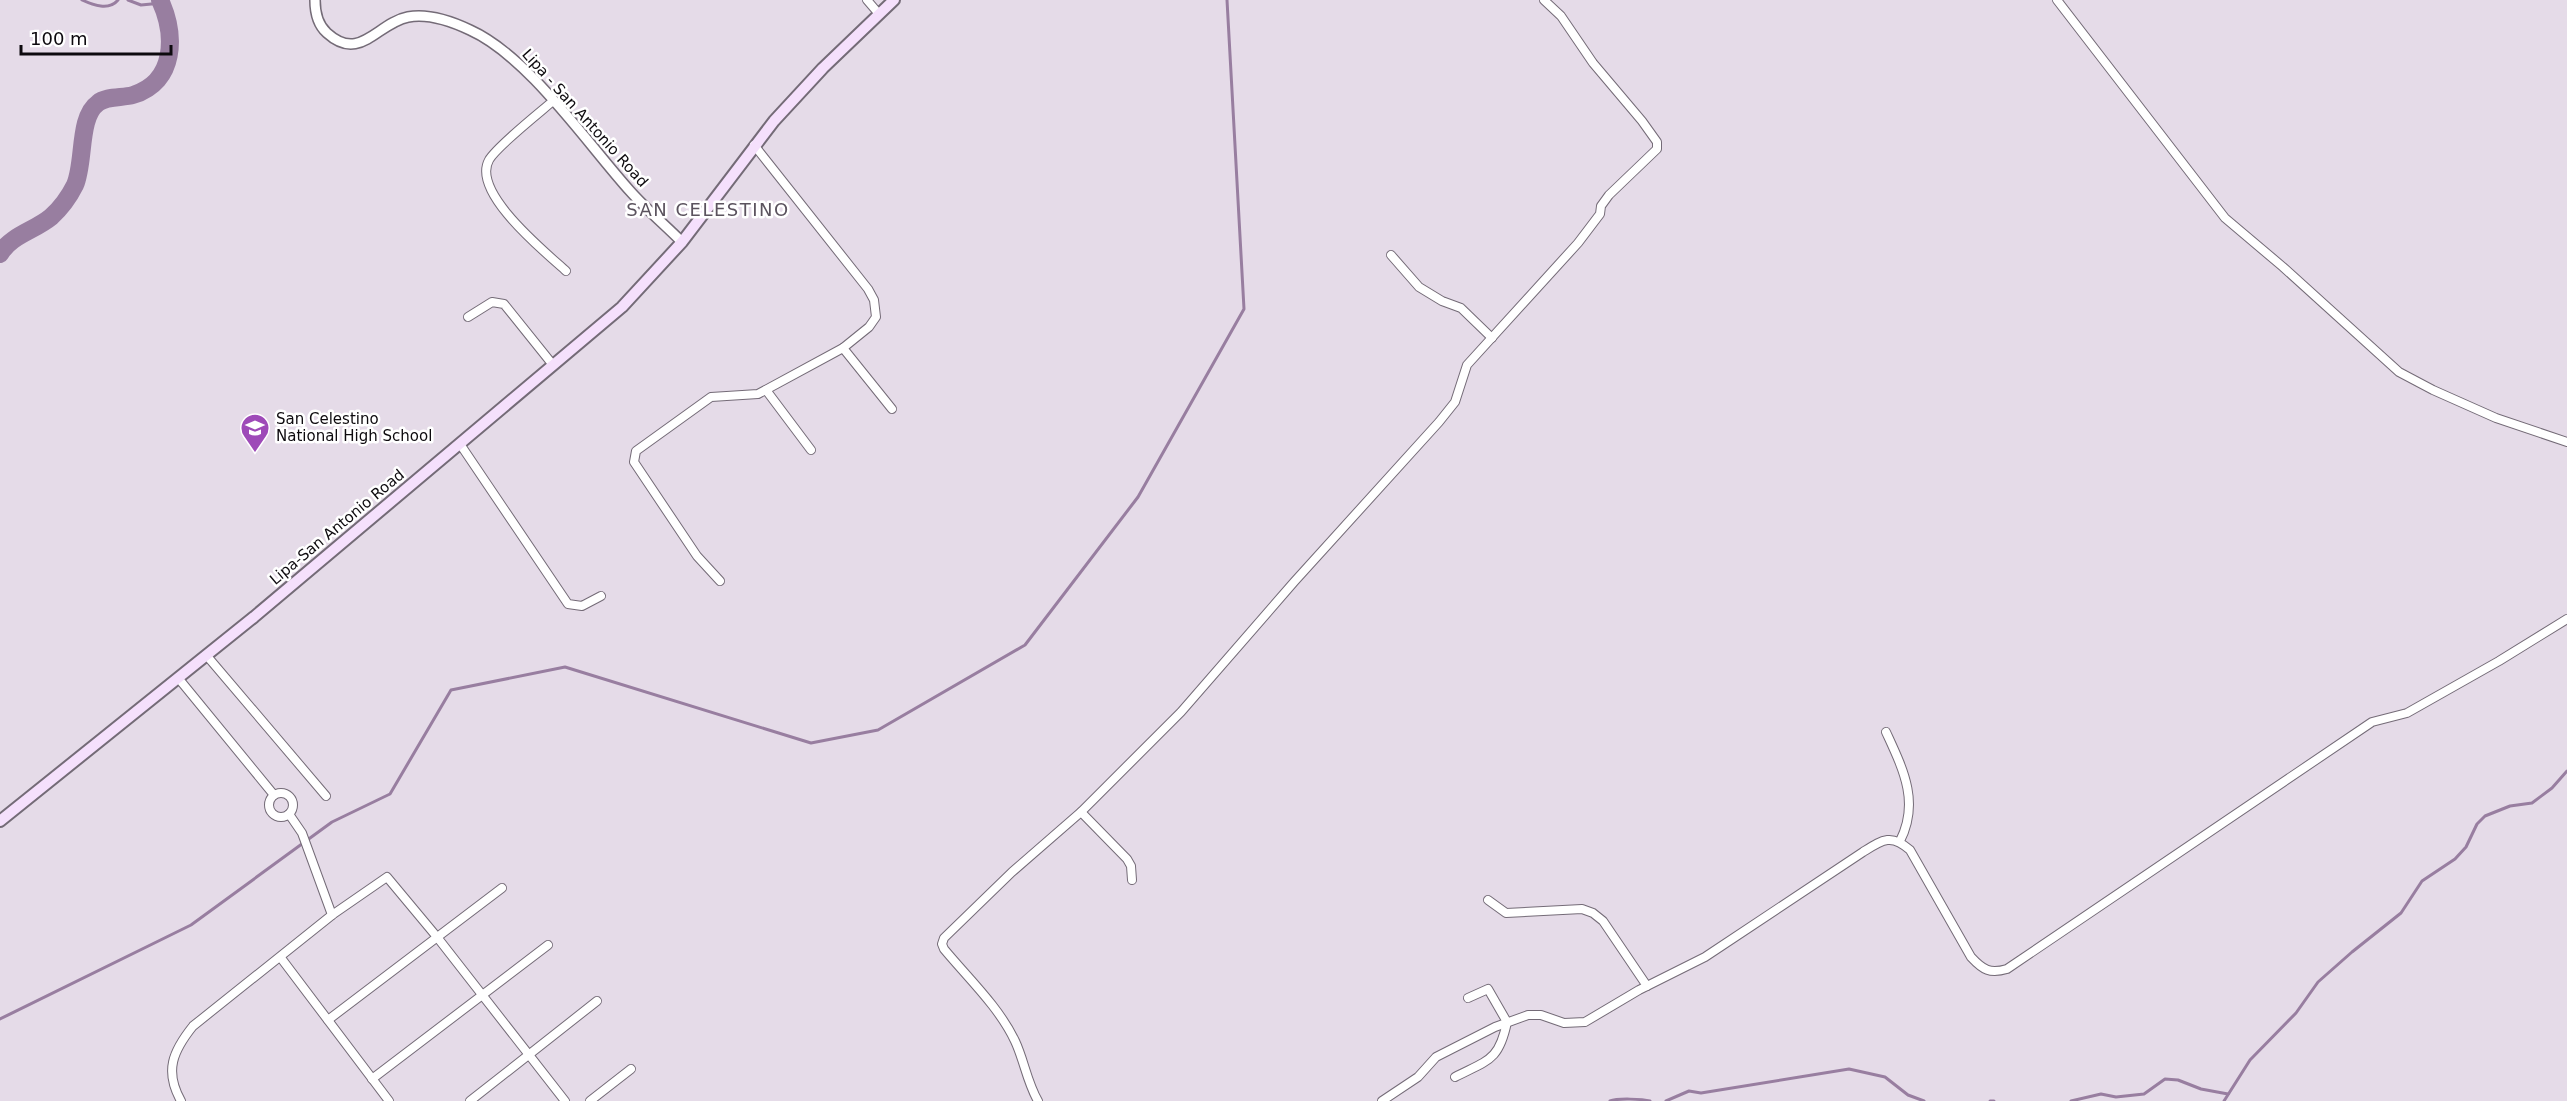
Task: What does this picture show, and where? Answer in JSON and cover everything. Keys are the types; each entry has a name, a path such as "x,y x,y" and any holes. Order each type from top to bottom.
{"main road":[{"name":"Lipa-San Antonio Road","path":"0,821 207,656 622,307 682,242 754,145 824,68 894,0"}],"street":[{"name":"Lipa - San Antonio Road","path":"315,0 315,9 322,28 333,38 345,44 366,40 406,17 421,16 436,18 470,29 497,44 553,101 631,192 682,242"},
{"path":"867,0 879,14"},
{"path":"1038,1101 1027,1078 1016,1042 1006,1025 942,944 944,938 1012,872 1081,813 1181,712 1294,582 1439,422 1455,402 1467,365 1578,243 1600,214 1601,206 1609,195 1657,149 1657,142 1642,121 1586,54 1561,16 1544,0"},
{"path":"2057,0 2225,218 2399,372 2496,418 2567,442"},
{"path":"553,101 490,157 485,177 490,190 509,216 566,271"},
{"path":"720,581 697,556 634,462 633,456 636,450 711,397 751,395 766,390 843,348 868,327 876,317 874,300 754,145"},
{"path":"1391,255 1419,287 1442,302 1467,312 1492,338"},
{"path":"468,317 492,302 504,304 553,365"},
{"path":"843,348 892,409"},
{"path":"766,390 811,450"},
{"path":"460,444 568,604 582,606 601,596"},
{"path":"1382,1101 1418,1077 1436,1057 1462,1042 1507,1022 1528,1014 1541,1015 1564,1023 1585,1022 1647,986 1705,957 1887,839 1900,841 1910,850 1971,957 1983,969 1995,972 2007,969 2372,722 2407,713 2499,662 2567,619"},
{"path":"207,656 327,796"},
{"path":"179,679 274,795"},
{"path":"1886,732 1903,768 1908,787 1910,815 1900,841"},
{"path":"286,794 291,799 293,807 289,814 277,817 271,812 269,801 274,795 286,794"},
{"path":"1081,813 1127,859 1131,866 1132,880"},
{"path":"289,814 302,833 332,915"},
{"path":"181,1101 174,1078 172,1060 179,1044 193,1026 332,915 387,878 437,937 565,1101"},
{"path":"328,1020 502,888"},
{"path":"1488,900 1506,913 1582,909 1593,913 1603,921 1647,986"},
{"path":"372,1079 548,945"},
{"path":"281,958 389,1101"},
{"path":"1455,1077 1497,1053 1503,1043 1507,1022 1488,989 1468,998"},
{"path":"470,1101 597,1001"},
{"path":"590,1101 631,1070"}],"waterway":[{"path":"82,0 106,6 118,0"},
{"path":"128,0 141,5 162,3"},
{"path":"0,254 10,242 51,217 70,194 78,175 87,118 98,103 105,99 133,95 147,89 158,80 169,56 170,42 169,28 160,0"},
{"path":"0,1019 191,925 332,822 390,794 451,690 565,667 811,743 878,730 1025,645 1138,497 1244,309 1227,0"},
{"path":"2224,1101 2250,1060 2296,1013 2318,982 2401,913 2422,881 2455,859 2466,847 2477,824 2485,816 2510,806 2532,803 2552,788 2567,771"},
{"path":"1666,1101 1689,1091 1701,1093 1849,1069 1885,1077 1908,1095 1924,1101"},
{"path":"2071,1101 2101,1094 2116,1097 2144,1094 2165,1079 2178,1080 2201,1089 2228,1094"},
{"path":"1610,1101 1618,1099 1650,1101"}],"place":[{"name":"San Celestino National High School","path":"255,454"}],"district":[{"name":"SAN CELESTINO","path":"708,209"}]}
